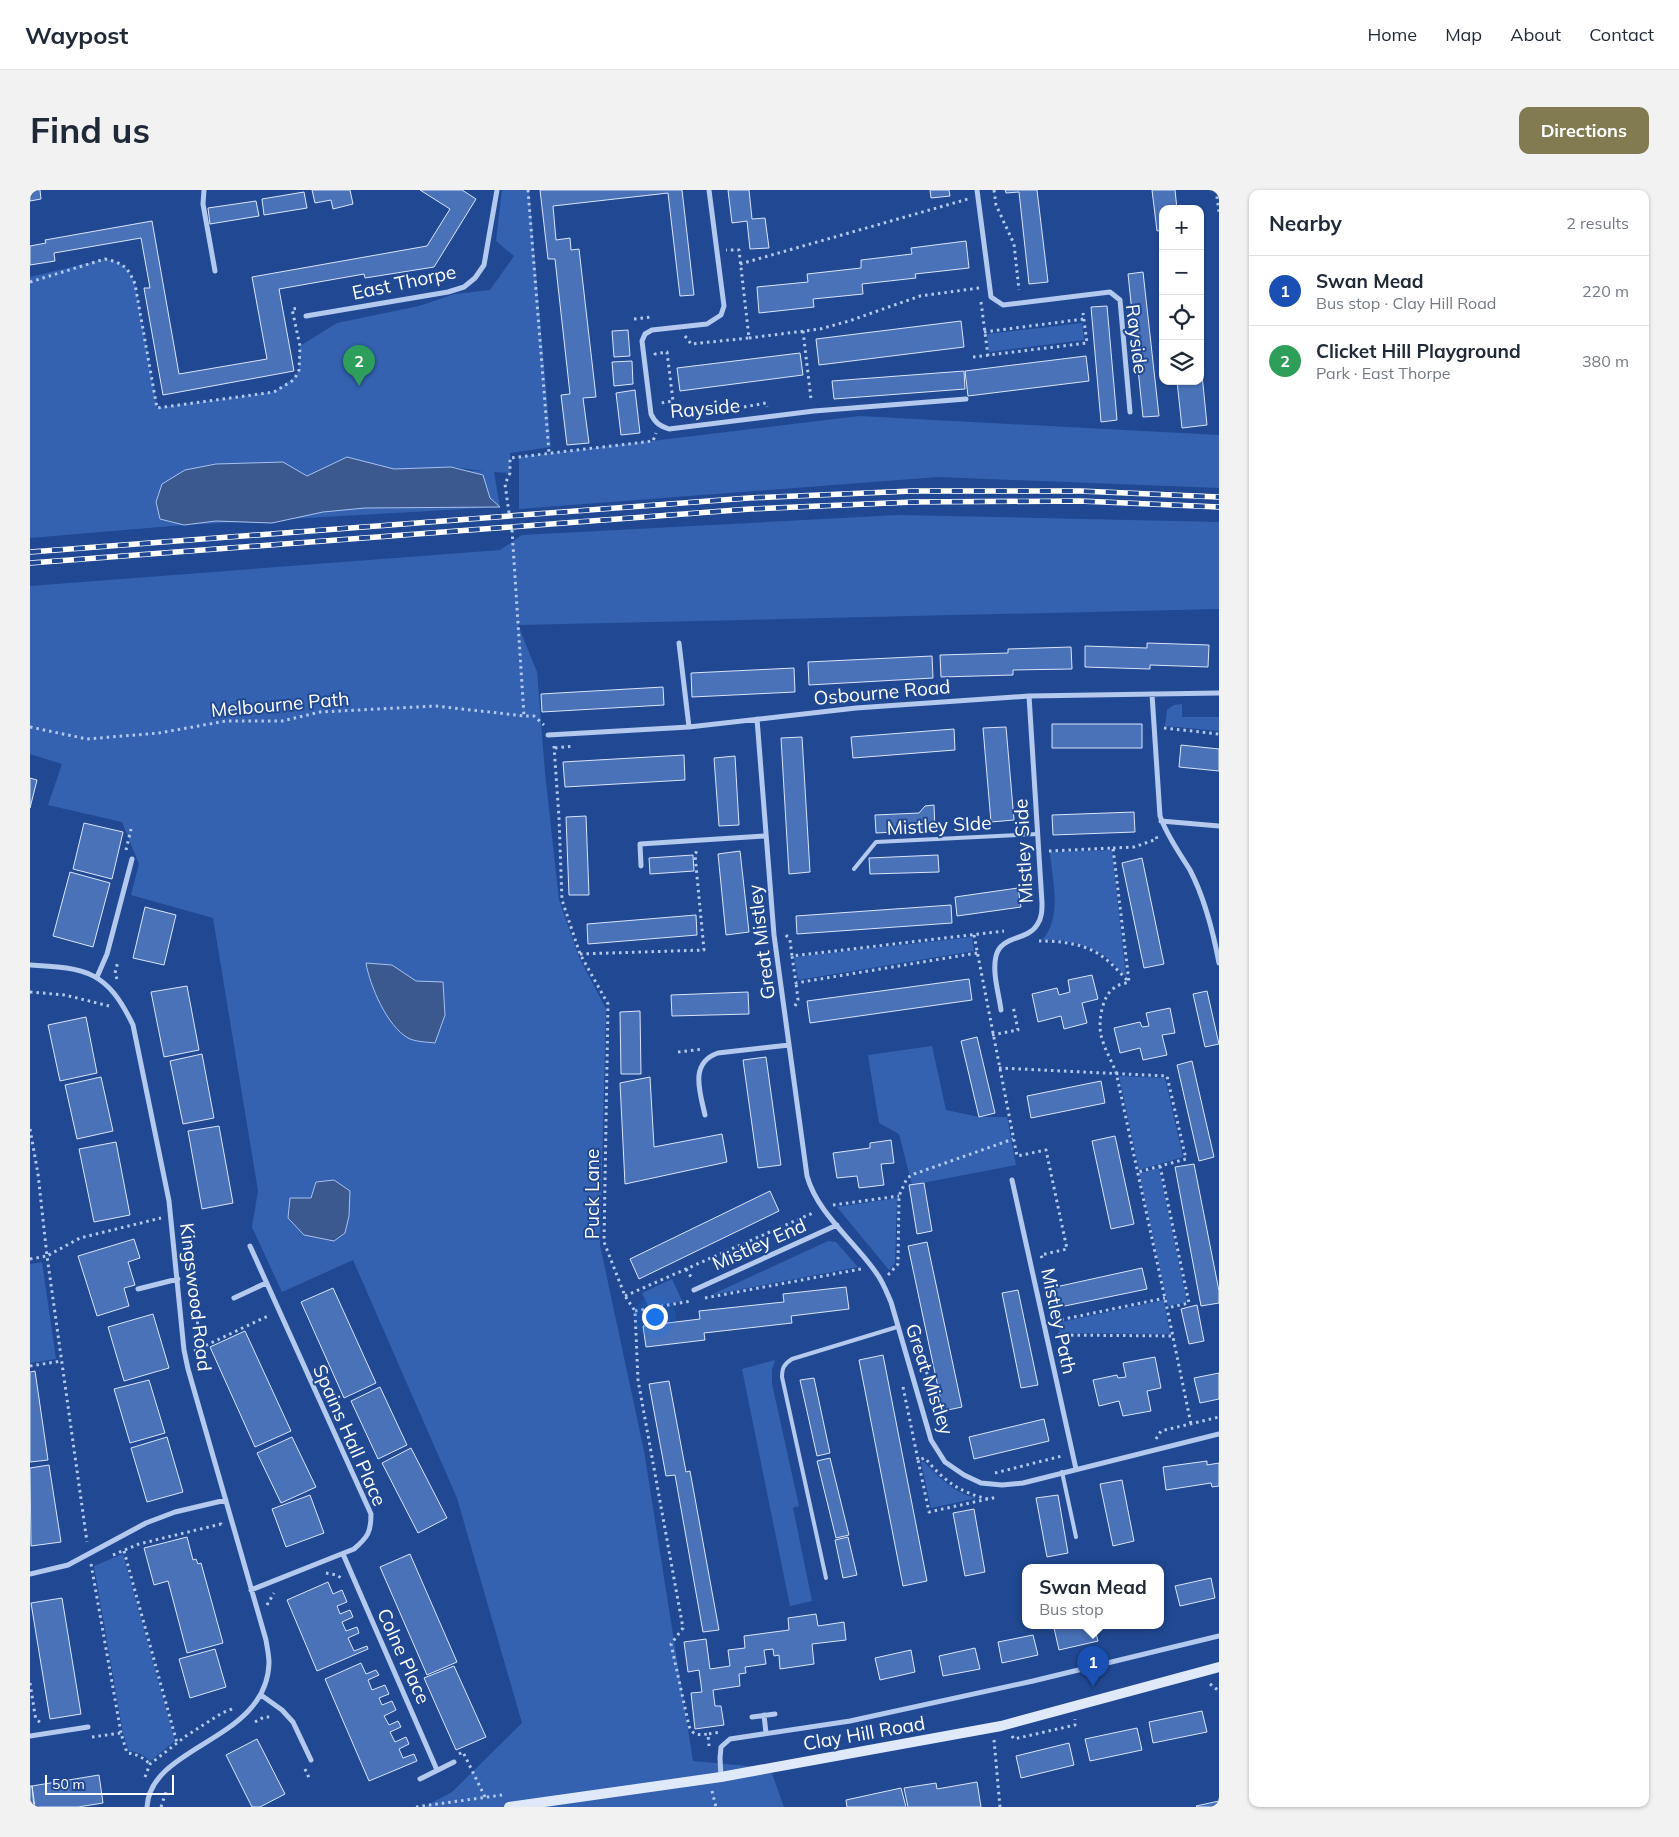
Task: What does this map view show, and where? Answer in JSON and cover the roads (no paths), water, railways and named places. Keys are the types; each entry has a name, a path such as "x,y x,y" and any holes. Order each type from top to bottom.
{"street":[{"path":"204,190 203,204 215,271"},
{"name":"East Thorpe","path":"306,316 448,292 464,287 475,278 484,265 497,190"},
{"name":"Rayside","path":"710,190 724,306 722,315 707,324 652,330 645,334 642,341 651,414 654,421 660,426 670,429 814,411 966,399"},
{"name":"Rayside","path":"977,190 991,297 1003,305 1110,292 1120,300 1130,412"},
{"path":"679,643 689,727"},
{"name":"Osbourne Road","path":"548,735 689,727 856,708 1029,696 1219,693"},
{"path":"1152,694 1161,821 1165,832 1190,871 1198,888 1212,926 1219,963"},
{"name":"Mistley Side","path":"1002,1010 995,971 995,959 998,950 1004,943 1032,931 1041,915 1042,903 1029,696"},
{"name":"Great Mistley","path":"758,719 765,836 774,935 807,1176 816,1200 878,1274 891,1302 931,1440 945,1462 980,1483 1002,1485 1023,1483 1219,1434"},
{"path":"1161,821 1219,826"},
{"path":"641,866 640,844 765,836"},
{"path":"30,965 58,966 97,976 107,954 132,859"},
{"name":"Kingswood Road","path":"97,976 123,1004 133,1025 137,1040 169,1202 184,1350 188,1369 266,1640 269,1663 261,1695 251,1709 238,1721 161,1775 153,1788 148,1807"},
{"path":"705,1115 699,1086 699,1072 703,1062 709,1056 718,1053 788,1045"},
{"name":"Mistley Path","path":"1012,1180 1076,1469"},
{"name":"Mistley End","path":"694,1290 837,1225"},
{"name":"Spains Hall Place","path":"250,1246 371,1514 371,1527 366,1539 354,1549 251,1590"},
{"path":"138,1289 178,1279"},
{"path":"234,1298 266,1283"},
{"path":"30,1574 68,1565 146,1523 175,1512 226,1500"},
{"name":"Colne Place","path":"343,1554 438,1770"},
{"path":"722,1777 720,1758 722,1747 730,1739 869,1717 1033,1681 1219,1636"},
{"name":"Clay Hill Road","path":"509,1807 722,1777 1001,1726 1219,1668"},
{"path":"261,1695 282,1710 293,1722 311,1760"},
{"path":"752,1717 775,1714"},
{"path":"764,1715 766,1733"},
{"path":"30,1736 88,1727"},
{"path":"420,1778 454,1762"}],"lane":[{"name":"Mistley SIde","path":"854,869 876,842 1038,834"},
{"path":"826,1578 782,1377 782,1368 792,1359 897,1327"},
{"path":"1062,1472 1076,1537"}],"railway":[{"path":"30,552 749,498 912,491 1080,491 1219,497"},
{"path":"30,563 750,509 913,502 1080,501 1219,507"}],"place":[{"name":"Clicket Hill Playground","path":"359,386"},
{"name":"Swan Mead","path":"1093,1687"}]}
